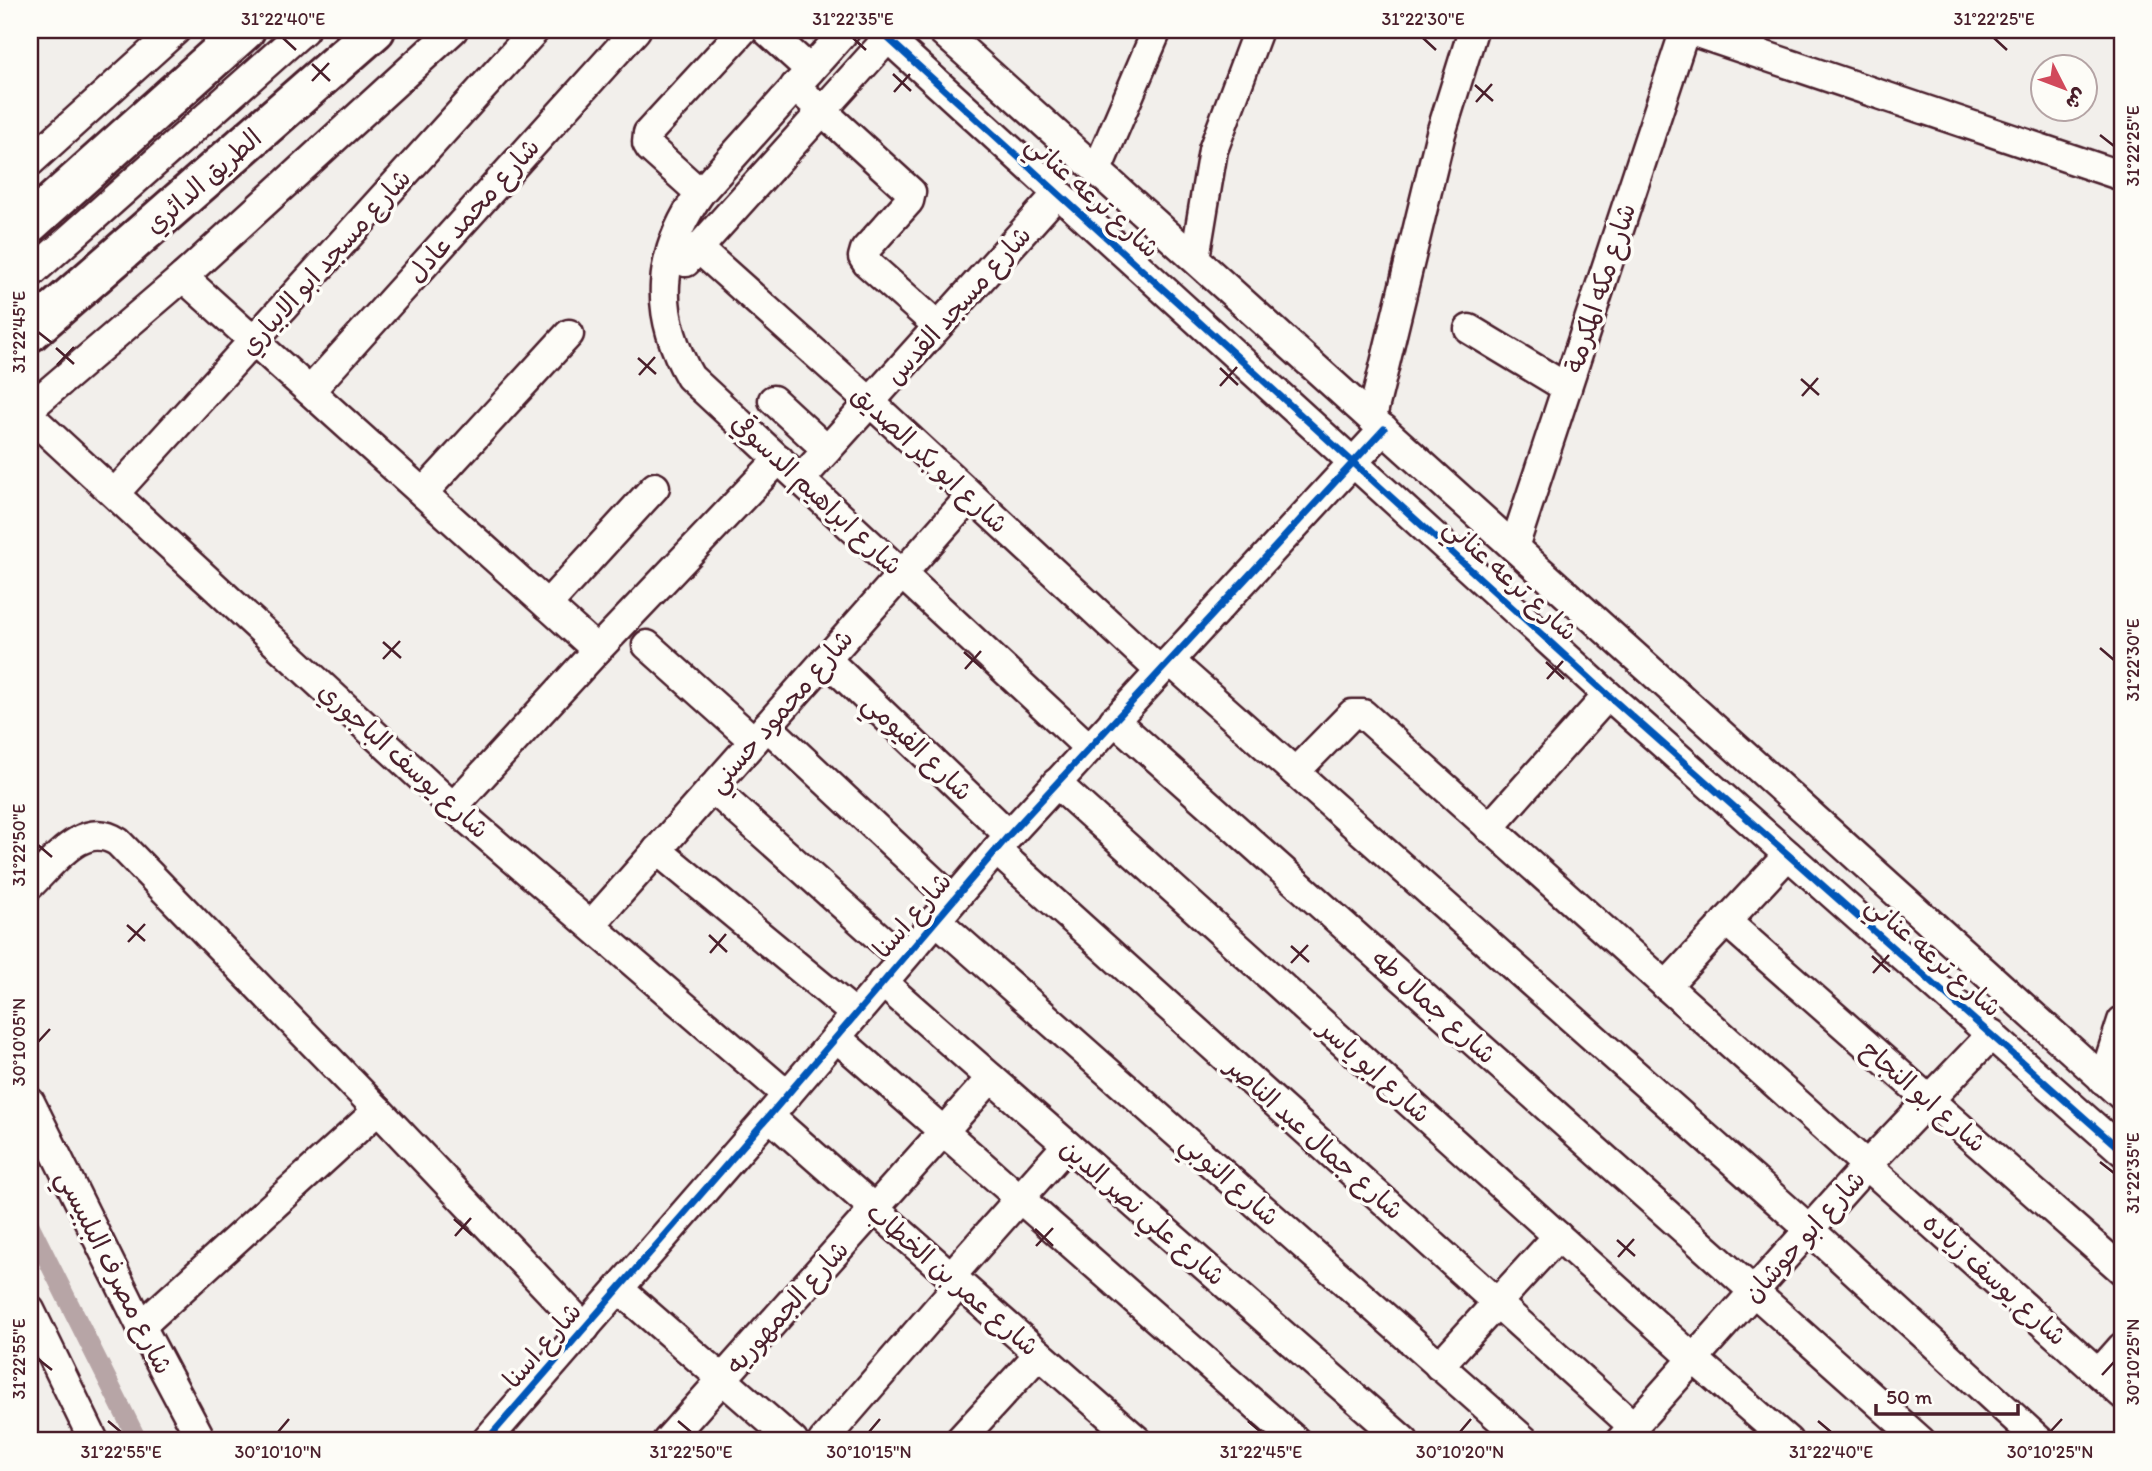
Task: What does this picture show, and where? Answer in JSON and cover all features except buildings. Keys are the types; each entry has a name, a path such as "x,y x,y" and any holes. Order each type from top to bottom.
{"highway":[{"path":"30,222 245,30"},
{"name":"الطريق الدائري","path":"30,332 375,30"}],"street":[{"path":"30,162 176,30"},
{"path":"30,274 304,30"},
{"path":"30,408 183,277 453,30"},
{"name":"شارع مسجد ابو الابياري","path":"115,493 535,30"},
{"name":"شارع محمد عادل","path":"310,391 636,30"},
{"path":"700,194 650,148 646,138 743,30"},
{"path":"766,30 803,78 822,111 911,192 909,201 865,250 863,257 938,326"},
{"name":"شارع ابراهيم الدسوقي","path":"846,30 752,134 685,214 674,236 664,286 670,333 678,356 690,377 1088,747"},
{"name":"شارع ترعه عناني","path":"941,30 2113,1088"},
{"path":"1097,170 1157,30"},
{"path":"1195,258 1213,150 1258,30"},
{"path":"1378,423 1441,133 1473,30"},
{"path":"1687,30 2122,176"},
{"name":"شارع مكه المكرمة","path":"1514,547 1687,30"},
{"path":"664,286 822,111 883,34"},
{"name":"شارع ترعه عناني","path":"883,34 1608,695 2122,1151"},
{"path":"752,134 779,159"},
{"name":"شارع مسجد القدس","path":"801,479 1058,193"},
{"name":"شارع ابو بكر الصديق","path":"698,248 970,496 1165,666 1296,772 1810,1229 2040,1441"},
{"path":"183,277 597,650"},
{"path":"1469,329 1567,388"},
{"path":"423,493 569,334"},
{"path":"773,400 827,450"},
{"name":"شارع يوسف الباجوري","path":"30,416 453,807 591,925 778,1105"},
{"name":"شارع اسنا","path":"486,1441 1002,843 1353,462 1378,423"},
{"path":"453,807 779,458"},
{"path":"547,605 655,487"},
{"name":"شارع محمود حسني","path":"591,925 970,496"},
{"name":"شارع النوبي","path":"647,645 760,734 944,909 1439,1366 1525,1441"},
{"name":"شارع الفيومي","path":"826,659 1002,843"},
{"path":"1489,828 1608,695"},
{"name":"شارع يوسف زياده","path":"1296,772 1352,714 1363,713 2122,1394"},
{"name":"شارع جمال طه","path":"1114,720 1921,1441"},
{"name":"شارع ابو ياسر","path":"1056,783 1788,1441"},
{"path":"712,788 902,958"},
{"path":"30,885 76,841 93,834 106,835 118,842 585,1328"},
{"name":"شارع جمال عبد الناصر","path":"1002,843 1497,1302 1627,1433"},
{"path":"657,850 855,1014"},
{"path":"1666,986 1787,855"},
{"name":"شارع ابو النجاح","path":"1726,921 2122,1270"},
{"name":"شارع علي نصر الدين","path":"882,982 1404,1441"},
{"path":"2113,1088 2122,1021"},
{"name":"شارع ابو حوشان","path":"1627,1433 1868,1164 1992,1034"},
{"path":"835,1037 1296,1441"},
{"name":"شارع الجمهوريه","path":"667,1441 991,1078"},
{"name":"شارع مصرف البلبيسي","path":"30,1102 141,1326 202,1441"},
{"name":"شارع عمر بن الخطاب","path":"778,1105 874,1209 1039,1354 1120,1436"},
{"path":"141,1326 378,1110"},
{"path":"823,1441 1019,1199 1067,1145"},
{"path":"1439,1366 1558,1236"},
{"path":"619,1289 793,1441"},
{"path":"30,1310 94,1441"},
{"path":"2099,1373 2122,1348"},
{"path":"959,1441 1039,1354"}],"waterway":[{"path":"30,1225 138,1441"}],"cycle path":[{"path":"879,30 1608,695 2122,1151"},
{"path":"486,1441 1009,835 1384,429"}]}
